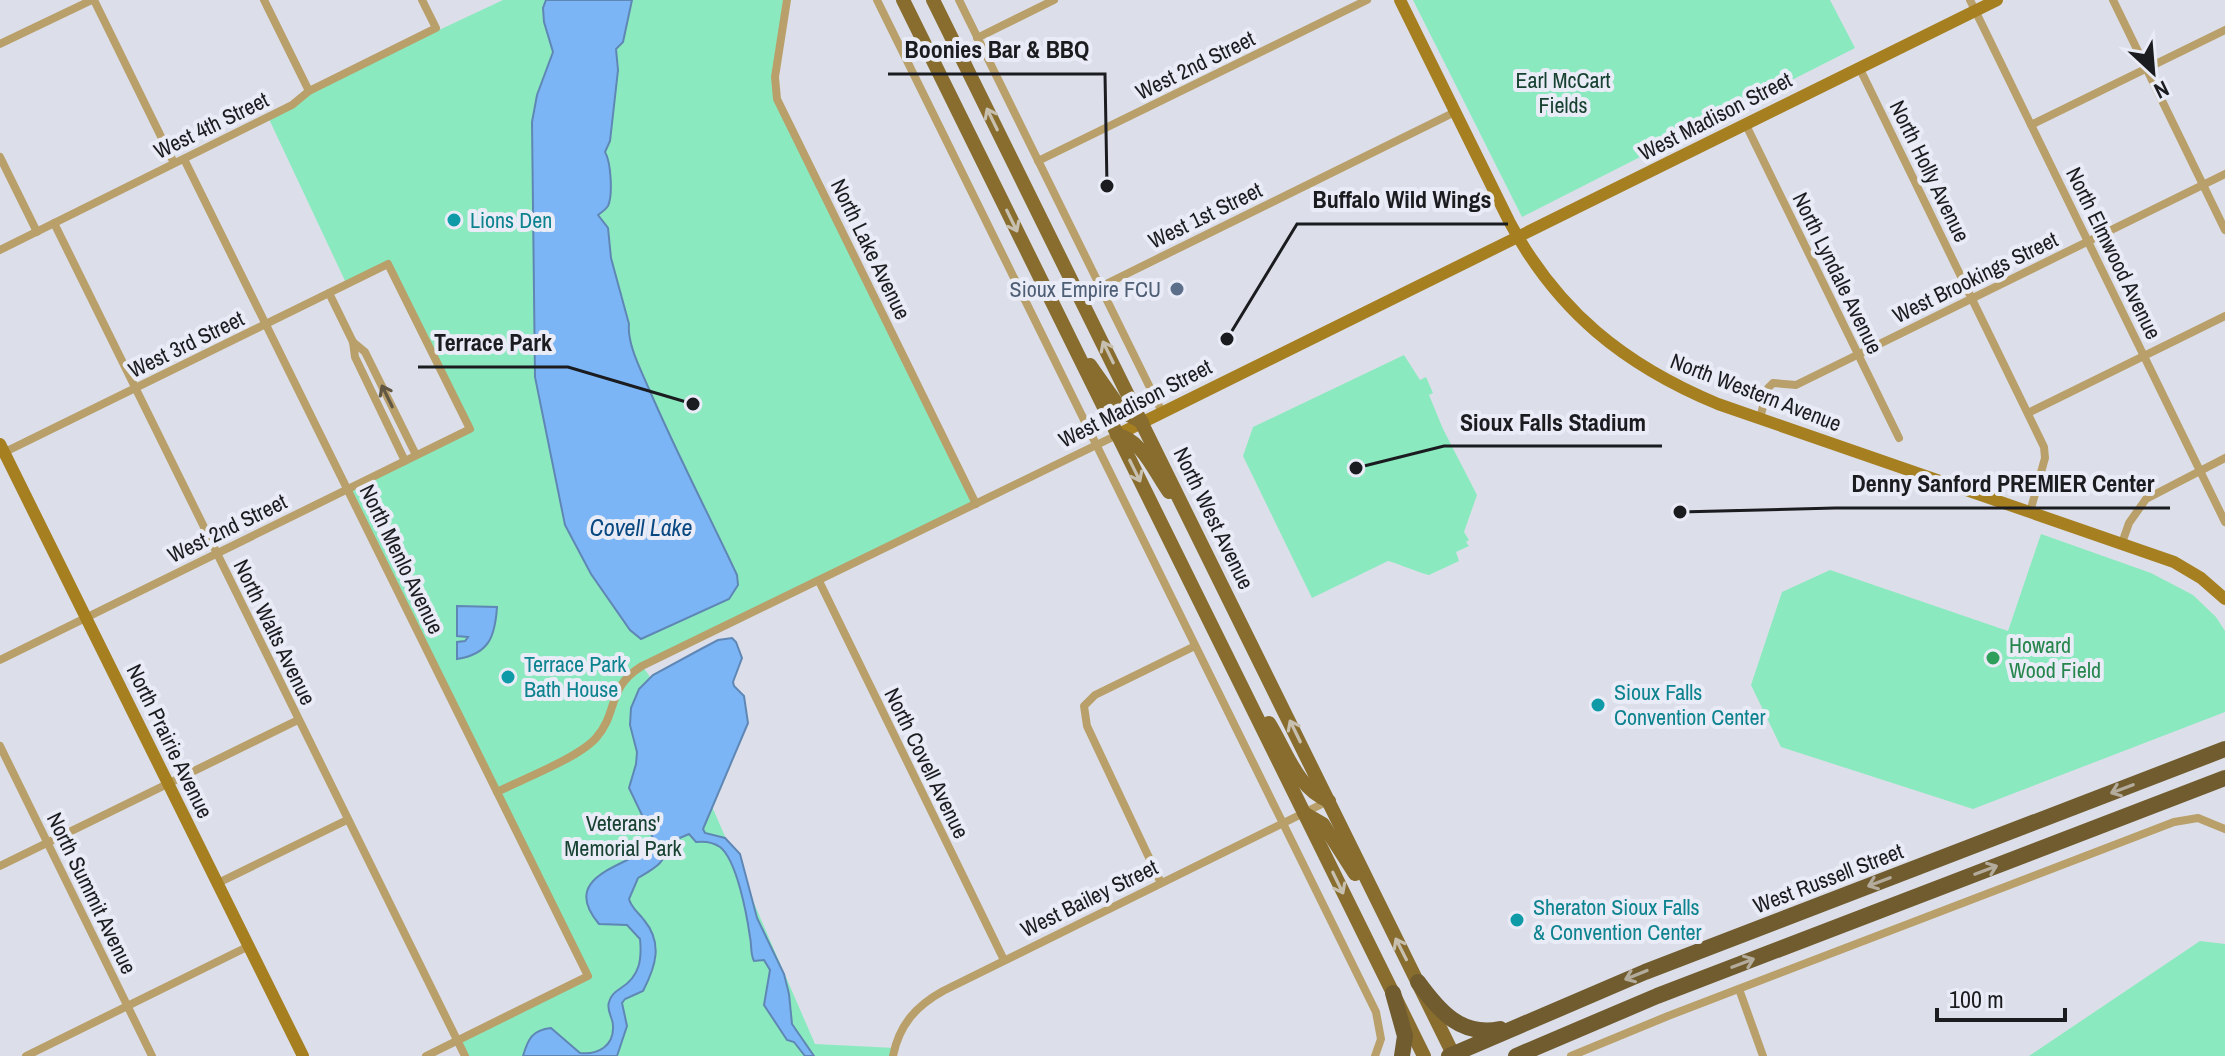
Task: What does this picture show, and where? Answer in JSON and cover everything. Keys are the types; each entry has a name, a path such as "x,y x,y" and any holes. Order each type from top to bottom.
{"highway":[{"name":"West Russell Street","path":"1452,1055 1645,972 2225,748"},
{"path":"2171,799 2225,770"},
{"path":"1516,1056 1657,996 2225,778"},
{"path":"1418,982 1442,1013 1462,1026 1486,1031 1521,1024"},
{"path":"1393,993 1405,1036 1402,1056"}],"main road":[{"path":"903,0 1424,1056"},
{"name":"North West Avenue","path":"933,0 1452,1055"},
{"path":"1076,350 1123,412 1142,422"},
{"path":"1117,435 1125,436 1136,444 1186,510"},
{"path":"1238,680 1262,712 1303,782 1314,794 1329,801"},
{"path":"1304,813 1323,824 1368,892 1374,895"}],"street":[{"path":"0,44 93,0 174,163"},
{"path":"264,0 309,91"},
{"name":"West 4th Street","path":"0,250 292,105 309,91 436,28 422,0"},
{"name":"North Lake Avenue","path":"787,0 775,77 777,99 976,504"},
{"path":"877,0 1376,1012 1381,1031 1377,1052"},
{"path":"959,0 1162,412"},
{"path":"977,38 1054,0"},
{"name":"West 2nd Street","path":"1038,161 1367,0"},
{"name":"North Western Avenue","path":"1400,0 1517,237 1545,279 1570,308 1625,357 1689,392 2122,543 2187,569 2225,599"},
{"name":"West Madison Street","path":"497,792 590,743 603,728 616,693 630,673 1096,446 1859,67 1972,5 1997,0"},
{"path":"2113,0 2225,230"},
{"name":"North Elmwood Avenue","path":"1972,5 2225,522"},
{"path":"2031,125 2225,30"},
{"name":"North Holly Avenue","path":"1859,67 2044,447 2045,458 2030,512"},
{"name":"West 1st Street","path":"1100,287 1455,112"},
{"name":"North Lyndale Avenue","path":"1745,123 1899,438"},
{"path":"0,157 37,232"},
{"name":"North Menlo Avenue","path":"184,159 588,976 457,1041"},
{"name":"West Brookings Street","path":"1760,418 1768,388 1773,383 1796,385 2225,174"},
{"name":"North Walts Avenue","path":"54,223 465,1056"},
{"name":"West 3rd Street","path":"1,450 137,388 388,264 470,429"},
{"path":"329,293 353,342 355,357 405,461"},
{"path":"2028,413 2225,316"},
{"path":"353,342 365,352 416,455"},
{"name":"West 2nd Street","path":"0,660 470,429"},
{"name":"North Prairie Avenue","path":"1,450 303,1056"},
{"path":"2122,543 2129,523 2142,502 2225,458"},
{"name":"North Covell Avenue","path":"819,581 1004,960"},
{"path":"1161,883 1087,726 1084,706 1095,695 1195,646"},
{"path":"0,866 298,720"},
{"name":"North Summit Avenue","path":"0,746 152,1056"},
{"name":"West Bailey Street","path":"893,1056 900,1032 917,1009 951,986 1329,801"},
{"path":"1571,1056 2174,822 2198,818 2225,829"},
{"path":"218,883 347,820"},
{"path":"26,1056 249,946"},
{"path":"1739,989 1763,1056"},
{"path":"426,1056 457,1041"}],"green space":[{"name":"Veterans' Memorial Park","path":"503,0 787,0 775,93 976,504 643,667 665,698 815,1044 895,1048 893,1056 466,1056 457,1041 587,976 347,489 470,429 388,265 347,285 268,117 309,91"},
{"name":"Earl McCart Fields","path":"1413,0 1830,0 1855,48 1522,217"},
{"path":"1404,355 1420,380 1426,377 1433,393 1429,395 1443,429 1477,495 1464,532 1469,546 1456,552 1459,561 1429,575 1388,561 1312,598 1243,456 1253,427"},
{"name":"Howard Wood Field","path":"2041,534 2151,573 2193,595 2216,617 2225,631 2225,712 1973,809 1781,747 1751,685 1782,592 1830,570 2008,631"},
{"path":"2200,941 2225,944 2225,1056 2029,1056"}],"water":[{"name":"Covell Lake","path":"546,0 632,0 623,42 616,49 618,70 610,141 605,152 610,171 610,201 598,215 608,228 611,258 635,357 737,575 738,585 729,599 641,639 630,630 591,574 565,525 535,377 532,122 537,95 553,52 544,22"},
{"path":"457,606 497,607 488,642 476,653 457,659 457,642 465,641 468,637 457,636"},
{"path":"732,638 742,658 733,682 744,696 748,723 703,829 705,833 725,838 740,854 757,918 784,974 792,1024 814,1056 805,1056 794,1042 787,1040 764,1005 770,970 764,960 754,961 740,889 726,854 715,844 696,842 689,834 668,843 665,856 638,878 629,899 654,937 656,955 643,991 622,1003 627,1026 617,1056 523,1056 532,1036 545,1029 551,1028 580,1053 599,1051 611,1039 613,1026 609,1002 636,972 641,953 640,939 627,925 599,924 589,908 586,895 590,884 600,875 651,847 653,838 629,788 637,752 630,725 631,708 639,689 653,675 718,640"}],"place":[{"name":"Boonies Bar & BBQ","path":"1107,186"},
{"name":"Lions Den","path":"454,220"},
{"name":"Sioux Empire FCU","path":"1177,289"},
{"name":"Buffalo Wild Wings","path":"1227,339"},
{"name":"Terrace Park","path":"693,404"},
{"name":"Sioux Falls Stadium","path":"1356,468"},
{"name":"Denny Sanford PREMIER Center","path":"1680,512"},
{"name":"Howard Wood Field","path":"1993,658"},
{"name":"Terrace Park Bath House","path":"508,677"},
{"name":"Sioux Falls Convention Center","path":"1598,705"},
{"name":"Sheraton Sioux Falls & Convention Center","path":"1517,920"}]}
